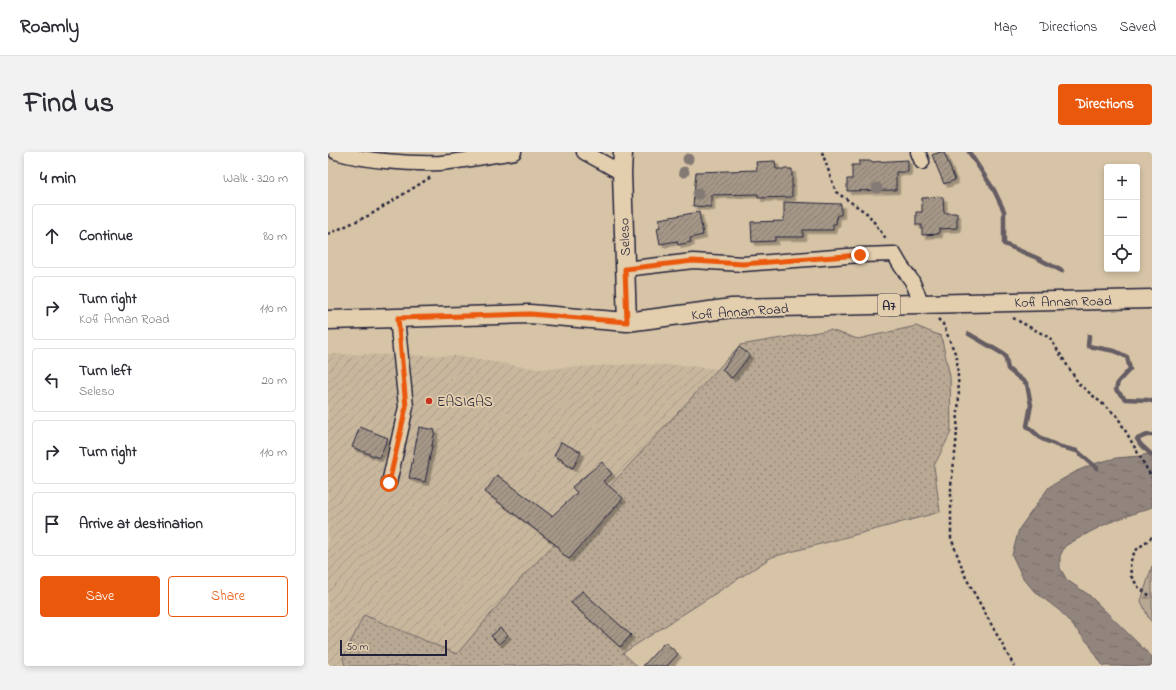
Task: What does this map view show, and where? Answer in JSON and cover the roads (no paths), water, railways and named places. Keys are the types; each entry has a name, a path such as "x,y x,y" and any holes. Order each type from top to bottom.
{"main road":[{"name":"Seleso","path":"623,152 622,173 627,322"},
{"name":"Kofi Annan Road","path":"328,320 530,314 627,322 732,308 1152,299"}],"street":[{"path":"336,152 348,156 395,162 440,163 514,152"},
{"path":"584,152 622,173"},
{"path":"625,269 693,261 743,264 860,255 894,254 900,266 912,280 922,304"},
{"path":"389,483 406,407 398,318"}],"water":[{"path":"1152,453 1152,507 1108,523 1090,532 1065,546 1060,556 1060,568 1067,580 1089,595 1152,657 1152,666 1103,666 1089,644 1060,611 1034,591 1023,578 1012,555 1019,529 1049,487 1077,471 1093,464 1116,458 1140,456"}],"waterway":[{"path":"969,152 994,190 1004,211 1004,244 1037,258 1062,271"},
{"path":"969,334 1005,355 1008,369 1027,384 1031,405 1027,426 1042,439 1061,447 1077,451 1097,468"},
{"path":"1089,336 1088,346 1115,351 1127,357 1130,369 1118,382 1116,390 1125,399 1152,401"},
{"path":"1152,435 1147,435 1137,439 1152,455"}],"place":[{"name":"EASIGAS","path":"429,401"}]}
